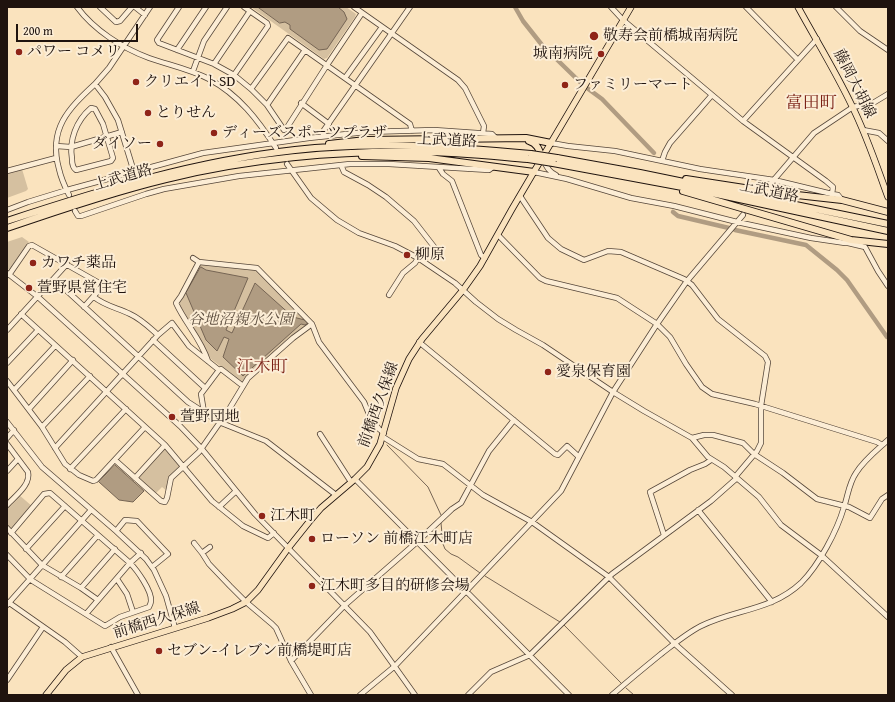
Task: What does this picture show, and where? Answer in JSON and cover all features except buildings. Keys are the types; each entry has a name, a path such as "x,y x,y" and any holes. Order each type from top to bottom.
{"highway":[{"path":"516,138 534,143 538,147 542,158"},
{"path":"296,150 366,140 526,138 551,143"},
{"name":"上武道路","path":"7,221 66,201 165,173 216,162 296,150 351,147 424,146 555,160 651,175 888,226"},
{"name":"上武道路","path":"7,228 116,193 167,179 217,168 258,162 367,152 464,153 529,157"},
{"path":"305,157 429,158 534,172"},
{"name":"上武道路","path":"555,160 662,183 888,226"},
{"path":"651,175 770,192 842,200 888,212"},
{"path":"662,183 850,241 888,244"}],"main road":[{"name":"前橋西久保線","path":"46,695 66,670 82,657 232,609 246,602 258,590 313,517 353,481 373,458 383,435 399,380 409,359 419,342 463,290 485,258 631,7"},
{"name":"藤岡大胡線","path":"798,7 817,39 853,107 888,197"}],"street":[{"path":"77,7 104,33 123,46 150,58 193,71 218,84 244,104 261,125 276,148"},
{"path":"102,8 116,22 120,21 133,7 145,15"},
{"path":"69,195 56,158 56,146 59,130 65,116 73,105 109,68 150,7"},
{"path":"179,7 157,40 158,43 198,57 234,75 267,105 284,130 362,13"},
{"path":"177,50 206,7"},
{"path":"193,71 204,41 226,7"},
{"path":"234,75 268,26 267,23 244,7"},
{"path":"354,7 458,80 465,88 484,126 483,133"},
{"path":"324,136 324,130 328,124 410,7"},
{"path":"611,7 623,20 742,120 832,185 832,194"},
{"path":"746,7 798,60"},
{"path":"836,7 860,32 888,50"},
{"path":"214,64 250,11"},
{"path":"345,78 382,27"},
{"path":"251,89 288,38 410,124 412,131"},
{"path":"742,120 817,39"},
{"path":"267,105 305,50"},
{"path":"95,84 113,110 122,132 134,172"},
{"path":"766,188 814,134 853,107 873,103 888,94"},
{"path":"662,161 670,143 712,95"},
{"path":"301,104 328,124"},
{"path":"91,108 94,108 106,136 112,160 78,170 73,168 71,146 76,128 83,116 91,108"},
{"path":"7,210 67,190 189,156 273,143 366,132 434,130 492,134 496,138"},
{"path":"863,130 879,133 888,141"},
{"path":"56,146 71,146 122,132"},
{"path":"551,143 615,151 715,172 774,180 838,195 842,200"},
{"path":"7,171 56,158"},
{"path":"542,158 551,173 631,198 674,206 737,222 811,238 850,241 865,247 888,286"},
{"path":"287,164 311,198 337,220 359,233 395,246 423,261 463,290 498,319 543,344 613,392 692,438 711,460 720,464 759,497 781,525 821,555 888,617"},
{"path":"75,211 76,214 81,216 164,189 239,176 341,165 389,164 489,170 493,167"},
{"path":"341,165 344,172 368,185 414,221 435,248 423,261"},
{"path":"440,168 443,174 452,181 481,255 485,258"},
{"path":"534,172 567,179"},
{"path":"468,695 491,672 530,655 609,577 711,501 736,477 761,443 761,406 768,362 765,356 718,319 692,285 687,281 621,252 608,251 584,260 561,249 548,238 520,196"},
{"path":"360,695 395,666 561,491 613,392 657,324 687,281 743,215"},
{"path":"498,235 540,278 546,281 617,298 657,324 670,337 702,387 712,394 761,406 886,444"},
{"path":"84,307 100,289 101,284 32,245 29,246 8,274 38,297 180,426 201,448 236,491 274,533 370,632 415,695"},
{"path":"193,258 199,262 257,268 312,324 319,342 364,402 371,419 383,435 418,458 443,464 483,495 532,522 609,577 675,644 732,695"},
{"path":"389,295 403,273 415,263 418,258"},
{"path":"199,262 176,303 180,312 201,344 208,362"},
{"path":"7,330 67,264"},
{"path":"54,279 188,402 219,422 266,442 336,495"},
{"path":"94,297 111,307 130,314 158,335"},
{"path":"22,314 165,445 206,495 219,507 243,526 254,532 268,538 274,533"},
{"path":"55,448 153,340 172,323 189,346 208,362 219,370 221,369 243,386"},
{"path":"115,460 161,501 165,502 171,478 184,467 201,448 231,406 248,378 293,338 312,324"},
{"path":"7,363 38,330"},
{"path":"153,340 205,388"},
{"path":"419,342 555,454 558,455 567,446 579,457"},
{"path":"14,390 54,346"},
{"path":"29,409 73,360"},
{"path":"204,412 201,394 219,370"},
{"path":"42,427 90,376"},
{"path":"7,381 42,427 65,464 79,475 93,481 96,480 145,427"},
{"path":"70,469 126,409"},
{"path":"291,661 345,605 452,509 461,503 491,448 514,420"},
{"path":"7,422 42,466 141,553 152,567 166,596 175,628"},
{"path":"7,438 14,430"},
{"path":"320,434 353,481 417,542 569,695"},
{"path":"692,438 704,435 713,435 731,438 743,443 754,454 783,473 816,499 844,506 870,518 882,499 888,495"},
{"path":"7,444 28,472 27,483 7,505"},
{"path":"612,695 690,633 702,626 772,602 790,592 800,584 813,569 838,525 856,472 886,444"},
{"path":"135,478 165,445"},
{"path":"7,471 18,459"},
{"path":"664,535 650,492 711,460"},
{"path":"219,507 236,491"},
{"path":"7,555 31,580 105,626 120,617 149,607 152,602 140,574 130,563 50,493 47,493 11,533"},
{"path":"26,549 65,506"},
{"path":"82,657 65,642 8,603 31,580 42,565 91,510"},
{"path":"698,510 772,602"},
{"path":"116,531 125,520 137,521 168,554 152,567"},
{"path":"7,528 42,565 98,600"},
{"path":"61,577 98,535"},
{"path":"194,543 209,564 246,602 276,628 291,661 311,695"},
{"path":"202,553 210,547"},
{"path":"81,588 114,549"},
{"path":"86,614 130,563 141,553"},
{"path":"117,579 127,594 133,612"},
{"path":"7,680 43,627"},
{"path":"111,648 138,695"}],"green space":[{"path":"251,7 346,7 356,14 327,58 324,59"},
{"path":"22,169 28,189 7,198 7,173"},
{"path":"22,237 29,242 10,270 8,269 7,242"},
{"name":"谷地沼親水公園","path":"201,264 255,270 260,273 309,323 278,349 242,383 211,359 178,303 198,266"},
{"path":"163,449 167,449 181,465 170,477 167,491 162,487 155,494 139,479 138,476"},
{"path":"18,494 33,507 13,529 9,529 7,527 7,507"}],"shaded area":[{"path":"258,7 338,7 344,12 347,19 327,49 319,50 290,29 290,25 285,22 280,23"},
{"name":"谷地沼親水公園","path":"201,267 206,270 248,278 226,330 232,333 255,283 293,317 305,320 308,323 305,325 301,324 243,376 223,357 229,339 224,337 217,351 206,340 186,293"},
{"path":"115,465 144,491 133,502 119,500 99,482"}],"waterway":[{"path":"515,7 523,21 542,45 582,84"},
{"path":"587,88 602,99 654,153"},
{"path":"673,212 678,216 729,228"},
{"path":"735,230 806,245 847,280 887,337"},
{"path":"387,445 428,487 441,515"},
{"path":"441,523 443,544 445,549 480,573"},
{"path":"485,576 560,622"},
{"path":"564,625 621,683"},
{"path":"626,688 634,695"}],"place":[{"name":"敬寿会前橋城南病院","path":"594,36"},
{"name":"パワー コメリ","path":"19,52"},
{"name":"城南病院","path":"601,54"},
{"name":"クリエイトSD","path":"136,82"},
{"name":"ファミリーマート","path":"565,85"},
{"name":"とりせん","path":"148,113"},
{"name":"ディーズスポーツプラザ","path":"214,133"},
{"name":"ダイソー","path":"160,144"},
{"name":"柳原","path":"407,255"},
{"name":"カワチ薬品","path":"33,263"},
{"name":"萱野県営住宅","path":"29,288"},
{"name":"愛泉保育園","path":"548,372"},
{"name":"萱野団地","path":"172,417"},
{"name":"江木町","path":"262,516"},
{"name":"ローソン 前橋江木町店","path":"312,539"},
{"name":"江木町多目的研修会場","path":"312,586"},
{"name":"セブン-イレブン前橋堤町店","path":"159,651"}],"district":[{"name":"富田町","path":"811,104"},
{"name":"江木町","path":"262,368"}]}
